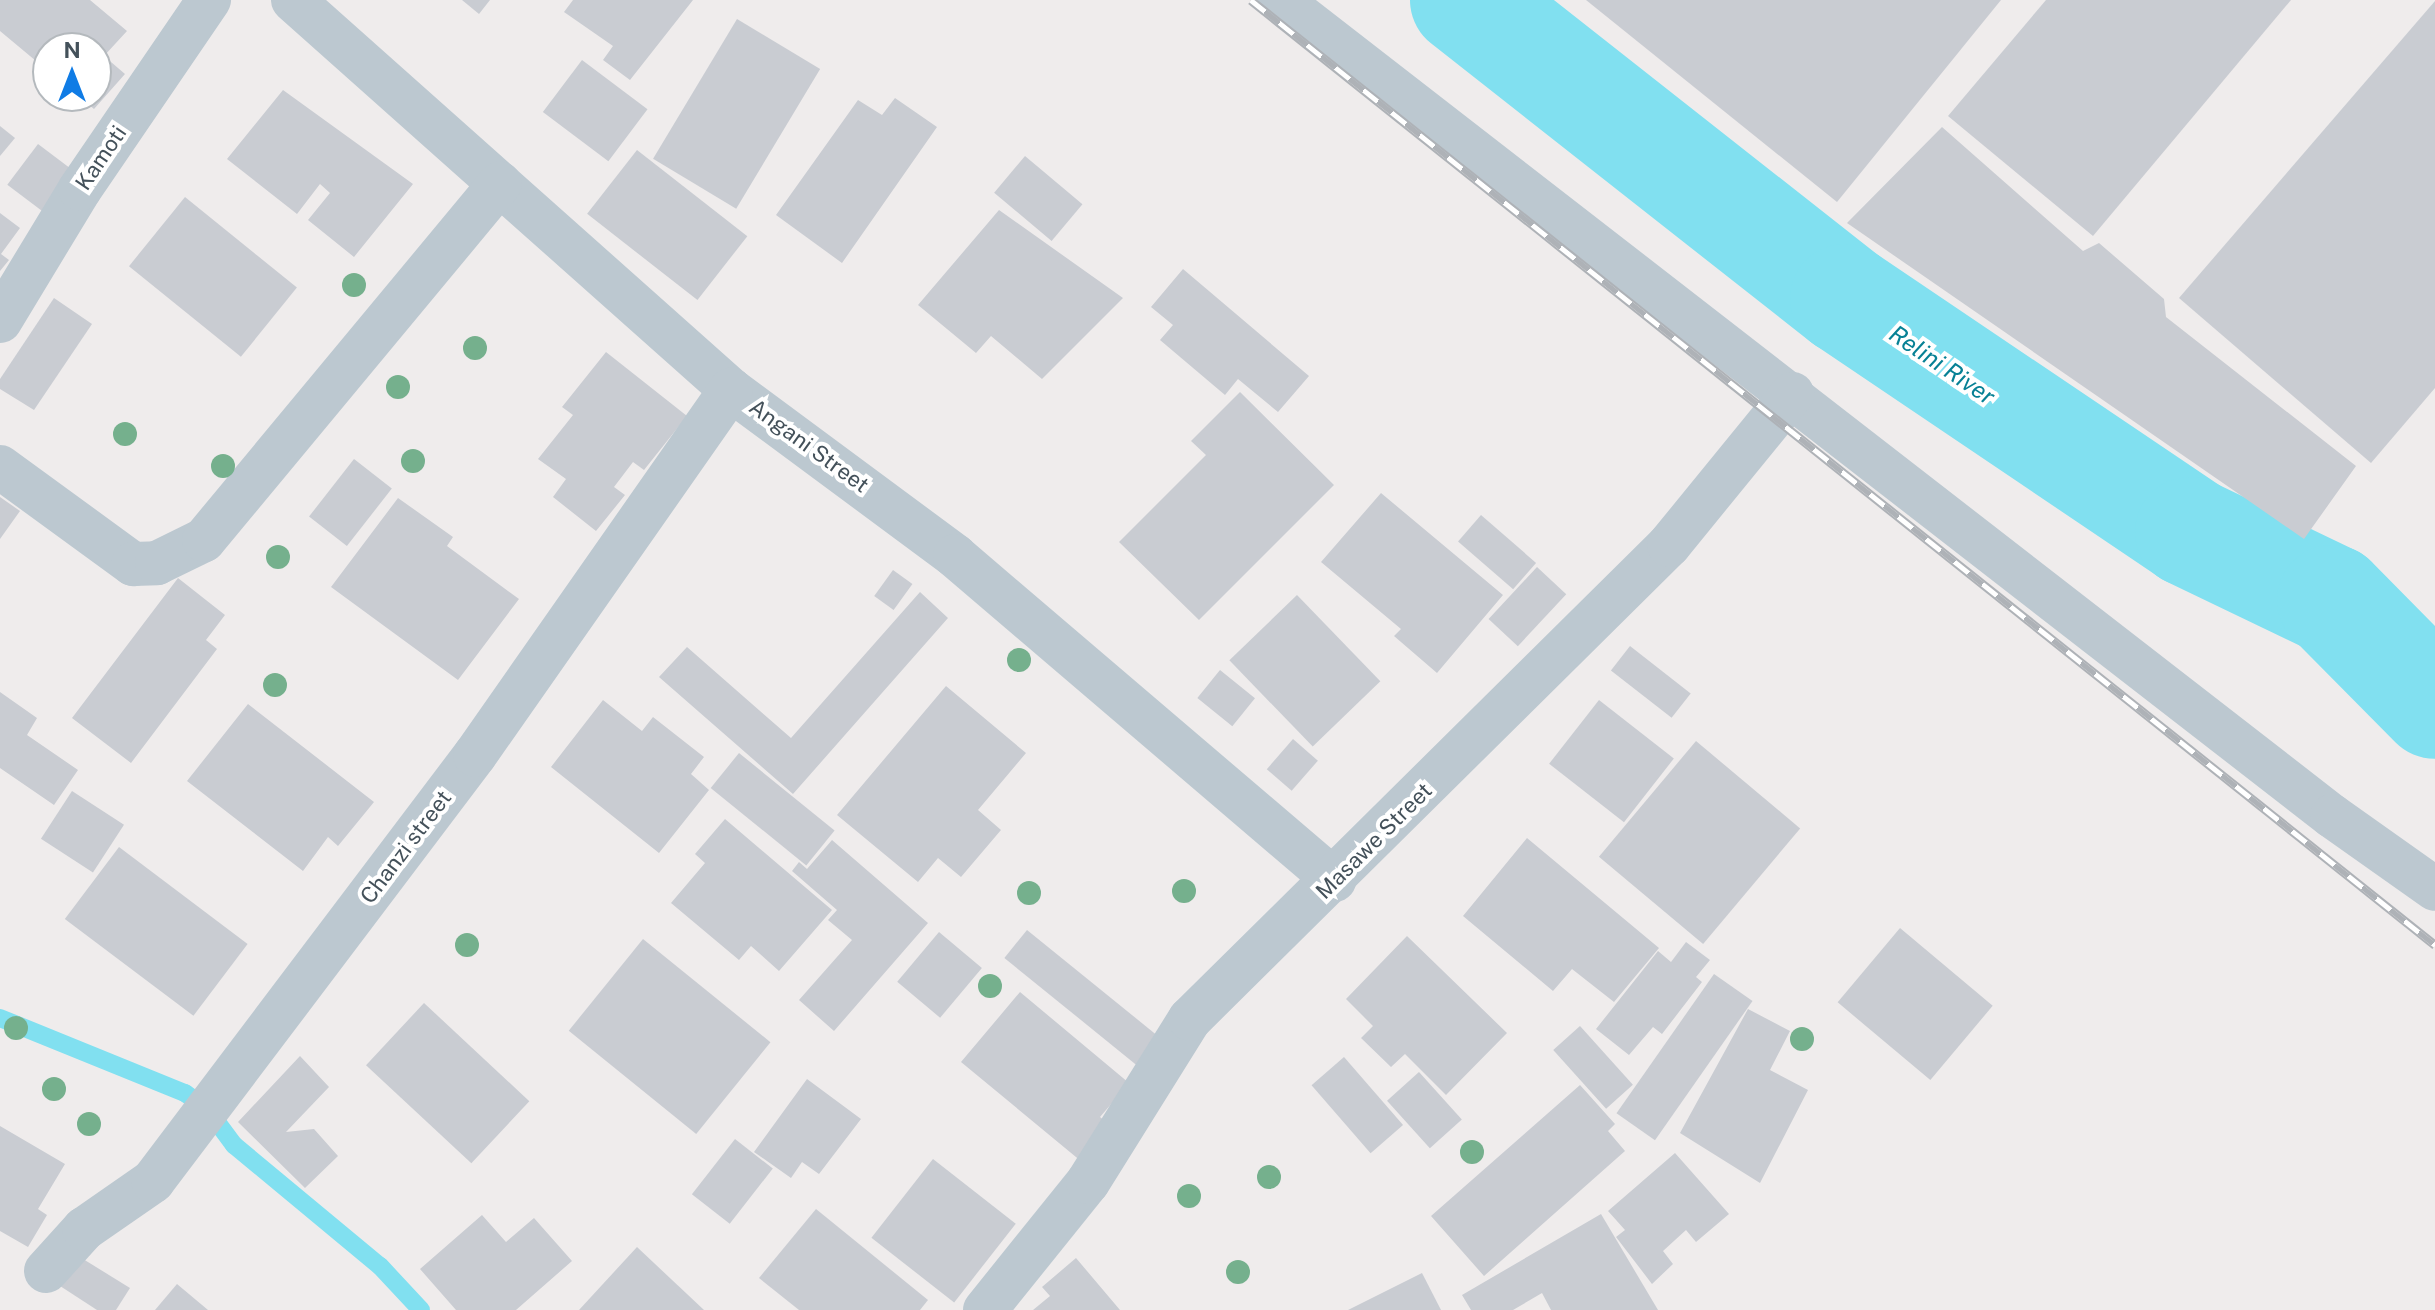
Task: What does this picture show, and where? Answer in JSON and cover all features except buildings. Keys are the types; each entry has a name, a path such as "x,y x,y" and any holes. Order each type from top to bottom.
{"street":[{"name":"Kamoti","path":"0,321 80,189 209,0"},
{"name":"Angani Street","path":"293,0 731,390 955,556 1335,880"},
{"path":"1280,0 1792,394 2332,816 2435,889"},
{"path":"0,467 133,564 157,563 204,540 500,184"},
{"name":"Chanzi street","path":"46,1271 84,1229 162,1169 475,755 731,390"},
{"name":"Masawe Street","path":"985,1310 1088,1182 1190,1019 1335,880 1669,545 1792,394"}],"waterway":[{"name":"Relini River","path":"1465,0 1845,299 2190,532 2332,600 2435,704"},
{"path":"0,1018 185,1093 208,1110 234,1145 380,1266 421,1310"}],"railway":[{"path":"1251,0 2435,945"}]}
